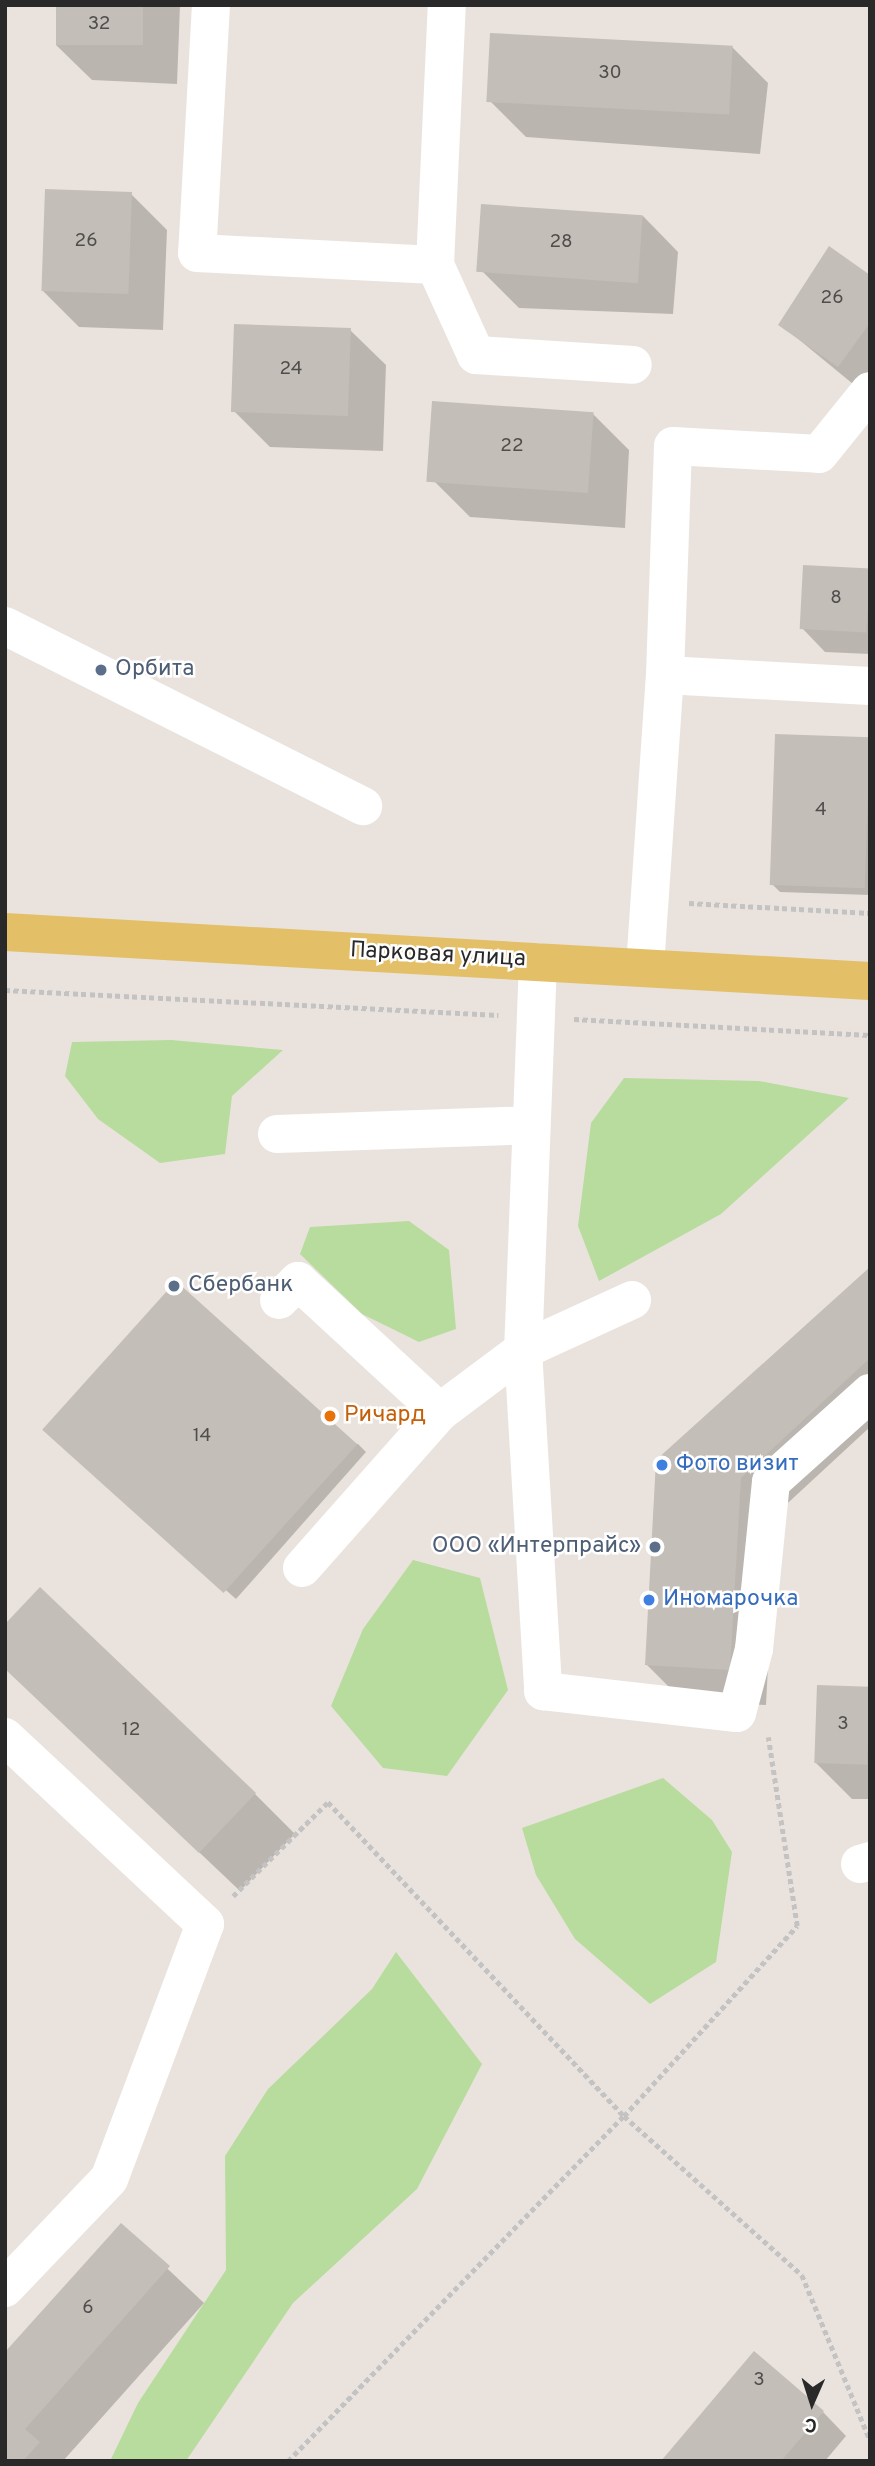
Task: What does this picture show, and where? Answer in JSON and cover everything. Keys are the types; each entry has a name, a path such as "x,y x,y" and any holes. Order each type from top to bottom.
{"main road":[{"name":"Парковая улица","path":"5,932 870,981"}],"lane":[{"path":"211,5 197,253 435,265"},
{"path":"447,5 435,265 476,355 633,365"},
{"path":"645,967 665,675 673,446 819,454 870,391"},
{"path":"5,626 363,806"},
{"path":"665,675 870,686"},
{"path":"538,962 523,1350 543,1691 737,1713 754,1649 771,1482 870,1393"},
{"path":"277,1134 530,1125"},
{"path":"279,1300 298,1281 440,1412"},
{"path":"302,1568 440,1412 523,1350 632,1300"},
{"path":"5,1737 205,1924 108,2179 5,2288"}],"path":[{"path":"650,901 870,913"},
{"path":"5,990 870,1035"},
{"path":"288,2461 624,2116 797,1926 766,1728"},
{"path":"205,1924 328,1802 624,2116 802,2274 870,2440"}],"green space":[{"path":"171,1040 283,1050 232,1096 225,1154 160,1163 98,1119 65,1076 72,1042"},
{"path":"624,1078 759,1081 849,1098 721,1214 599,1281 578,1226 591,1123"},
{"path":"409,1221 449,1250 456,1329 419,1342 362,1314 300,1254 310,1227"},
{"path":"413,1560 480,1578 508,1690 447,1776 383,1768 331,1706 363,1629"},
{"path":"663,1778 712,1820 732,1852 716,1962 650,2004 575,1939 536,1875 522,1828"},
{"path":"396,1952 482,2064 417,2189 293,2303 186,2461 110,2461 138,2403 226,2270 225,2156 268,2089 372,1989"}],"building":[{"path":"56,5 143,5 143,45 56,45"},
{"path":"490,33 733,46 729,115 486,102"},
{"path":"45,189 132,192 128,294 41,291"},
{"path":"481,204 643,215 638,283 476,272"},
{"path":"829,246 870,275 870,323 838,367 778,325"},
{"path":"234,324 351,328 348,416 231,412"},
{"path":"432,401 594,412 588,493 426,482"},
{"path":"803,565 870,569 867,632 800,629"},
{"path":"775,734 870,737 865,888 770,885"},
{"path":"870,1267 870,1358 741,1478 730,1670 645,1665 656,1460"},
{"path":"176,1281 357,1444 224,1593 42,1430"},
{"path":"40,1587 256,1793 199,1853 5,1669 5,1624"},
{"path":"817,1685 870,1687 867,1765 814,1763"},
{"path":"121,2223 170,2266 25,2429 40,2442 23,2461 5,2461 5,2352"},
{"path":"754,2351 824,2411 781,2461 661,2461"}],"place":[{"name":"Орбита","path":"101,670"},
{"name":"Сбербанк","path":"174,1286"},
{"name":"Ричард","path":"330,1416"},
{"name":"Фото визит","path":"662,1465"},
{"name":"ООО «Интерпрайс»","path":"655,1547"},
{"name":"Иномарочка","path":"649,1600"}]}
